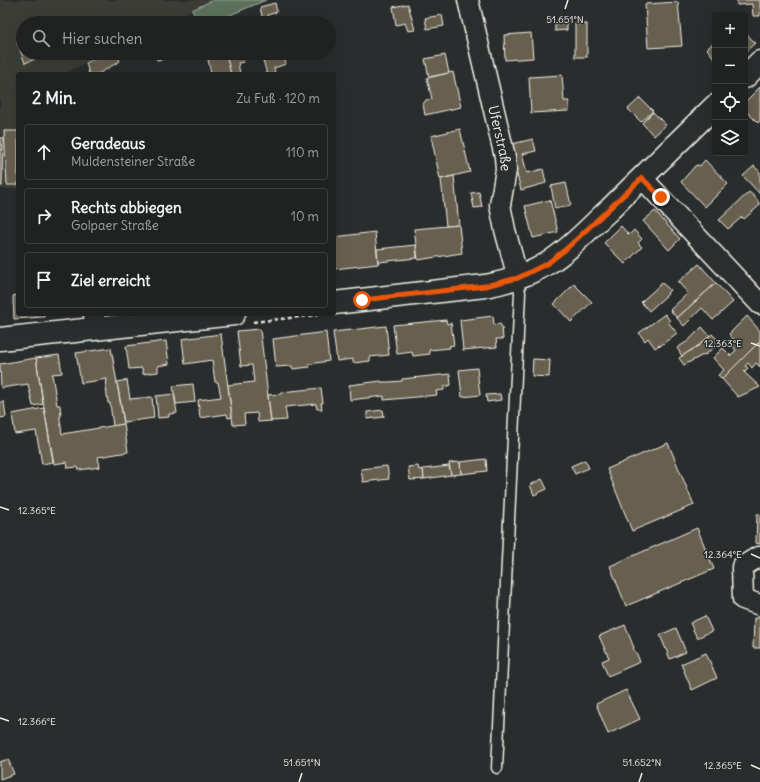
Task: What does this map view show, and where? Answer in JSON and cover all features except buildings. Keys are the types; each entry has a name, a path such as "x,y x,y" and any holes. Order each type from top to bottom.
{"main road":[{"path":"748,74 760,62"},
{"path":"336,303 485,286 518,278 548,263 566,249 642,178 712,109"},
{"path":"0,339 94,322 199,316"}],"street":[{"name":"Uferstraße","path":"468,0 505,157 506,170 500,205 518,278"},
{"path":"642,178 760,304"},
{"path":"760,557 742,567 743,599 760,605"}],"lane":[{"path":"497,768 516,394 520,293 518,278"}],"shaded area":[{"path":"0,0 213,0 180,16 16,16 16,60 91,60 68,72 16,72 16,189 0,189"}],"green space":[{"path":"213,0 266,0 228,16 195,16 192,10"}],"route":[{"path":"362,300 485,286 499,284 518,278 548,263 566,249 642,178 661,197"}]}
